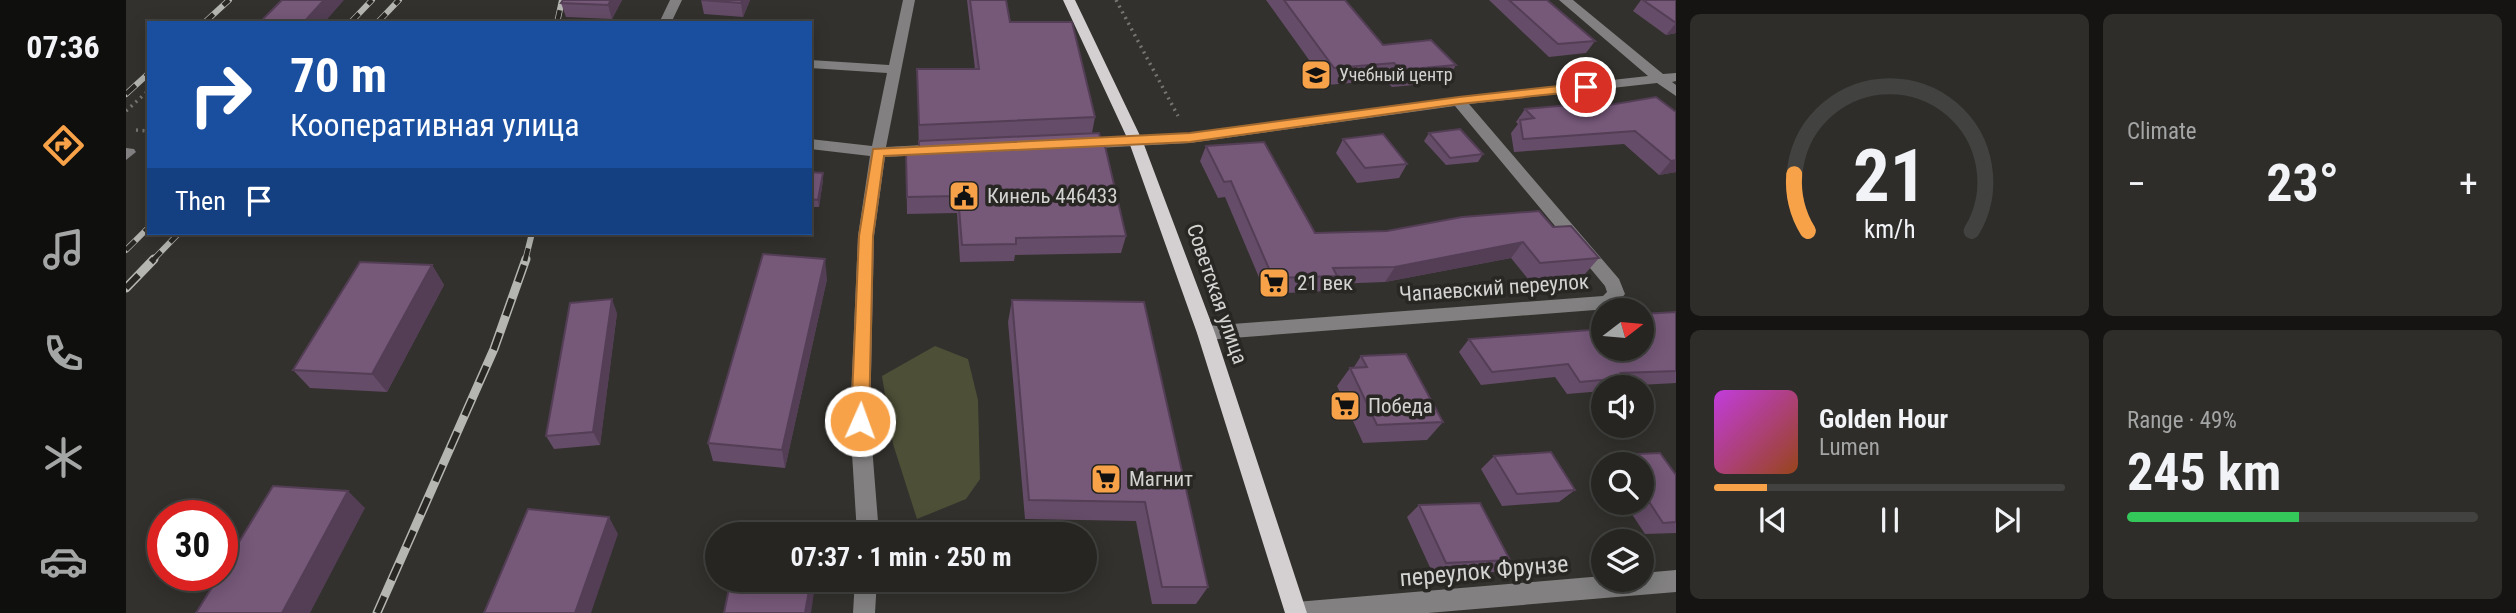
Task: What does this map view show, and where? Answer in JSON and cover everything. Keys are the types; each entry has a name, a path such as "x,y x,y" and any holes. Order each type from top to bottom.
{"main road":[{"name":"Советская улица","path":"1069,0 1136,142 1206,333 1296,613"}],"street":[{"path":"666,21 676,0"},
{"path":"867,522 860,421 866,236 878,152 909,0"},
{"path":"1565,0 1676,92"},
{"path":"812,64 895,69"},
{"path":"1068,144 1190,138 1459,100 1676,77"},
{"name":"Чапаевский переулок","path":"1206,333 1608,302 1616,294 1613,284 1459,100"},
{"path":"812,144 878,152 959,148"},
{"name":"переулок Фрунзе","path":"1296,613 1676,581"},
{"path":"864,613 865,592"}],"path":[{"path":"1116,0 1190,138"},
{"path":"126,111 147,92"}],"green space":[{"path":"935,346 968,359 978,400 980,479 966,499 917,519 893,444 882,376"}],"building":[{"path":"282,0 324,0 305,21 261,21"},
{"path":"563,0 611,0 608,5 561,3"},
{"path":"701,0 742,0 741,3"},
{"path":"970,0 1006,0 1010,22 1072,22 1095,117 919,125 917,69 979,69"},
{"path":"1284,0 1345,0 1383,45 1431,40 1456,65 1401,70 1394,63 1334,68"},
{"path":"1509,0 1547,0 1595,41 1558,44"},
{"path":"1643,0 1676,0 1676,23"},
{"path":"1656,97 1676,112 1676,160 1671,161 1635,131 1523,139 1520,120 1534,118 1525,109 1570,105 1575,111"},
{"path":"1460,129 1483,154 1450,158 1429,133"},
{"path":"1099,133 1102,146 1105,146 1126,236 1016,238 1016,244 962,245 958,196 907,197 906,154 919,154 919,141"},
{"path":"1383,134 1407,164 1365,168 1343,139"},
{"path":"1264,142 1315,233 1387,231 1462,217 1539,211 1553,227 1571,226 1599,258 1540,263 1523,242 1395,267 1333,268 1337,276 1273,278 1231,181 1224,182 1206,146"},
{"path":"812,172 823,173 818,200 812,199"},
{"path":"763,254 825,259 782,450 708,443"},
{"path":"360,262 432,265 372,374 293,370"},
{"path":"612,299 593,432 546,436 570,303"},
{"path":"1012,300 1144,302 1208,587 1162,587 1145,502 1029,500"},
{"path":"1676,312 1676,371 1591,375 1591,381 1580,382 1568,364 1492,372 1469,339 1591,330 1591,361 1654,361 1654,313"},
{"path":"1406,354 1443,422 1377,425 1350,368 1367,367 1361,356"},
{"path":"1551,452 1575,490 1517,494 1494,456"},
{"path":"1654,453 1660,453 1676,475 1676,522 1663,523 1654,509"},
{"path":"273,486 348,491 282,613 196,613 210,591 238,591 238,544"},
{"path":"1480,503 1510,560 1446,563 1419,505"},
{"path":"528,509 609,517 575,613 484,613"},
{"path":"728,592 809,592 805,613 724,613"}],"railway":[{"path":"206,21 229,0"},
{"path":"352,21 372,0"},
{"path":"379,21 399,0"},
{"path":"557,21 562,0"},
{"path":"126,94 147,75"},
{"path":"126,250 147,229"},
{"path":"152,261 177,235"},
{"path":"525,261 532,235"},
{"path":"126,288 154,259"},
{"path":"377,613 494,349 526,259"}],"place":[{"name":"Учебный центр","path":"1316,75"},
{"name":"Кинель 446433","path":"964,196"},
{"name":"21 век","path":"1274,283"},
{"name":"Победа","path":"1345,406"},
{"name":"Магнит","path":"1106,479"}],"route":[{"path":"860,421 866,236 878,152 1190,138 1459,100 1586,87"}]}
